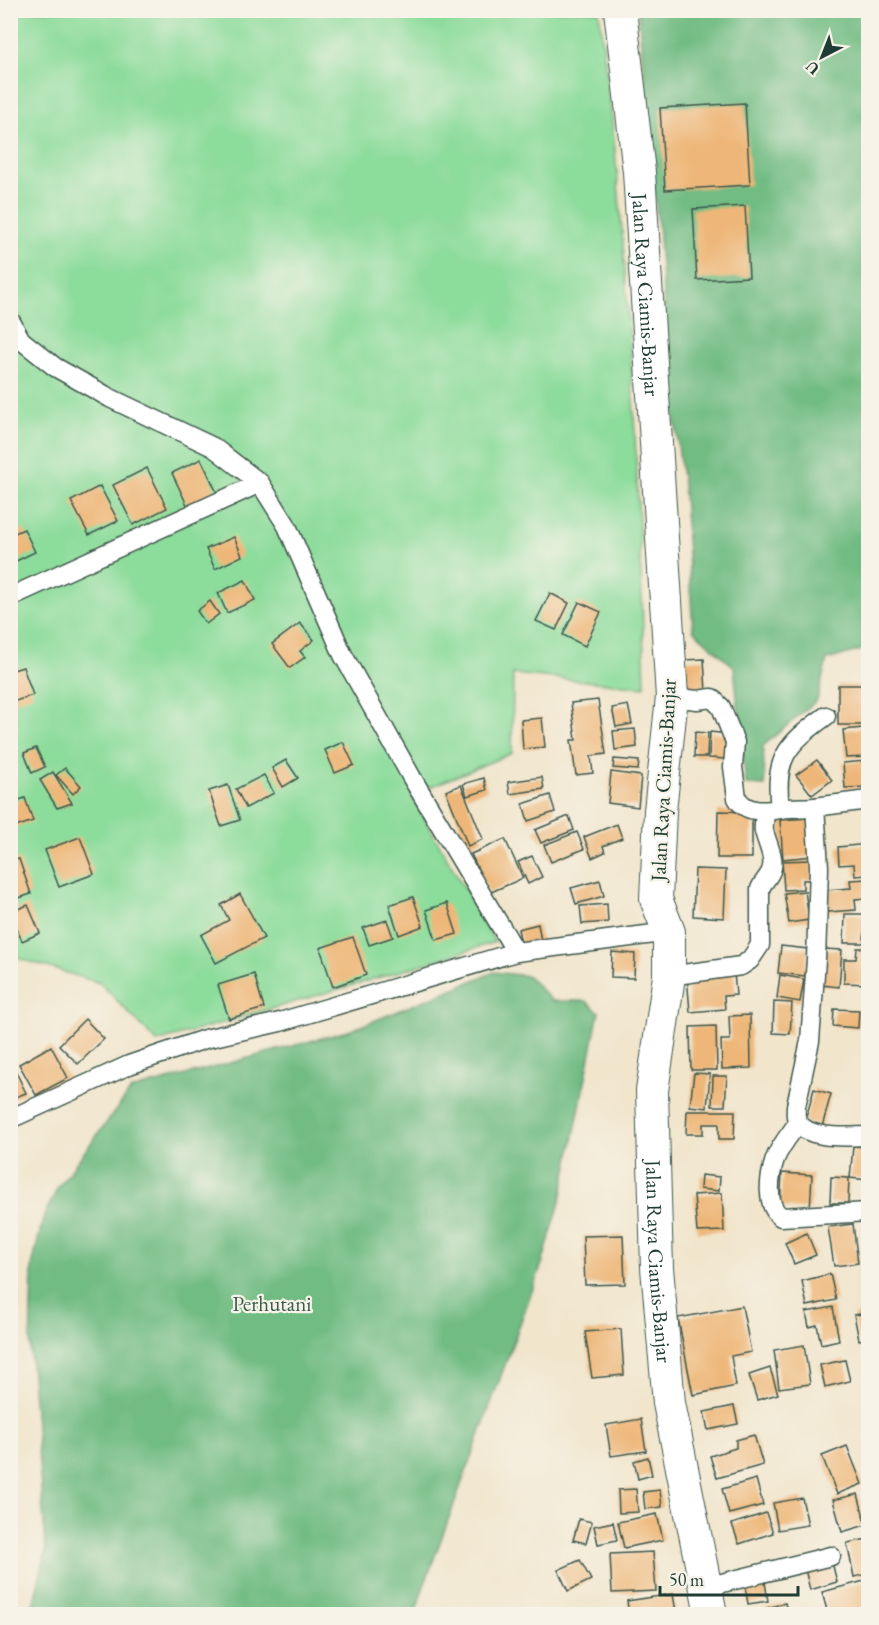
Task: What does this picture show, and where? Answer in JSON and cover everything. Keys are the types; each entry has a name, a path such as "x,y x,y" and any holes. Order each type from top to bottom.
{"highway":[{"name":"Jalan Raya Ciamis-Banjar","path":"620,10 639,172 672,697 660,811 656,899 669,932 669,976 652,1091 657,1268 669,1403 709,1601"}],"street":[{"path":"10,320 21,340 56,367 127,407 213,447 260,483 287,526 343,655 412,778 516,952"},
{"path":"10,597 260,483"},
{"path":"672,697 697,700 712,698 722,707 735,742 733,767 736,798 752,809 815,807 868,800"},
{"path":"669,976 741,966 754,956 760,945 760,889 771,868 772,853 764,829 773,810 778,773 785,753 799,735 826,716"},
{"path":"815,807 819,867 816,960 810,1041 796,1106 798,1123 775,1160 770,1190 771,1205 781,1217 868,1212"},
{"path":"10,1119 129,1065 205,1039 280,1022 516,952 669,932"},
{"path":"798,1123 807,1131 818,1136 868,1136"},
{"path":"709,1601 831,1556"}],"green space":[{"path":"10,11 599,11 613,133 626,285 645,687 513,674 512,753 411,795 495,942 157,1042 100,983 11,956"},
{"path":"638,11 868,11 868,648 827,660 817,700 763,746 765,786 746,785 734,667 693,630 684,495 669,370"},
{"name":"Perhutani","path":"494,972 528,976 552,1001 586,1001 599,1012 562,1195 543,1261 415,1614 31,1614 46,1551 30,1351 32,1267 43,1218 58,1187 131,1090 351,1030"}],"building":[{"path":"745,103 750,185 665,190 660,108"},
{"path":"745,206 749,277 697,280 693,209"},
{"path":"201,459 218,495 189,509 172,473"},
{"path":"147,468 167,508 133,525 113,485"},
{"path":"100,486 118,521 89,535 71,501"},
{"path":"24,529 35,552 10,564 10,535"},
{"path":"234,537 242,556 215,569 206,549"},
{"path":"245,580 255,600 227,613 218,593"},
{"path":"550,593 569,603 556,630 536,621"},
{"path":"210,601 219,614 206,624 197,611"},
{"path":"579,602 601,612 585,646 563,635"},
{"path":"300,623 314,640 300,651 305,657 290,668 272,644"},
{"path":"704,659 706,692 687,693 685,660"},
{"path":"23,667 33,695 10,703 10,671"},
{"path":"838,685 863,685 863,725 838,725"},
{"path":"598,700 606,754 591,756 593,773 576,775 571,740 576,740 571,703"},
{"path":"628,705 632,724 616,727 612,708"},
{"path":"542,718 545,747 523,749 521,720"},
{"path":"863,728 865,757 846,758 843,730"},
{"path":"635,729 637,747 615,750 613,731"},
{"path":"695,732 708,733 707,757 694,757"},
{"path":"710,732 728,734 727,759 709,758"},
{"path":"343,742 354,765 335,773 325,750"},
{"path":"36,748 45,767 32,773 24,753"},
{"path":"614,759 639,761 638,770 613,768"},
{"path":"286,760 298,778 283,787 272,768"},
{"path":"817,760 832,780 812,795 796,775"},
{"path":"866,761 867,787 845,788 843,763"},
{"path":"65,768 81,786 73,794 56,775"},
{"path":"53,772 72,803 57,808 40,780"},
{"path":"611,772 641,776 638,807 608,803"},
{"path":"264,775 274,793 246,808 236,789"},
{"path":"542,777 544,789 510,794 508,782"},
{"path":"484,778 487,790 467,796 463,784"},
{"path":"228,785 240,820 221,826 209,791"},
{"path":"461,785 483,839 468,846 446,791"},
{"path":"550,795 555,812 528,821 523,804"},
{"path":"25,798 33,821 10,829 10,803"},
{"path":"718,811 752,812 752,858 717,858"},
{"path":"569,816 574,830 541,843 535,830"},
{"path":"809,818 813,856 783,859 780,820"},
{"path":"617,824 622,838 603,846 605,852 592,858 584,837"},
{"path":"577,832 584,849 551,862 544,845"},
{"path":"80,837 94,874 59,887 45,850"},
{"path":"505,839 523,878 489,893 471,854"},
{"path":"868,844 868,875 855,876 854,864 839,865 838,847"},
{"path":"532,856 542,877 528,884 518,862"},
{"path":"19,859 31,894 10,901 10,861"},
{"path":"811,860 812,880 803,880 803,889 784,890 782,861"},
{"path":"695,869 726,870 724,918 693,916"},
{"path":"868,879 868,898 855,899 856,910 828,912 826,890 851,888 850,880"},
{"path":"600,880 604,896 576,904 571,888"},
{"path":"805,891 809,920 789,923 784,893"},
{"path":"240,894 264,938 216,963 201,935 229,920 221,905"},
{"path":"413,897 423,926 399,935 389,905"},
{"path":"447,903 457,934 436,940 426,910"},
{"path":"607,904 608,922 582,924 580,906"},
{"path":"28,905 40,933 22,941 10,912"},
{"path":"845,914 865,914 864,943 844,943"},
{"path":"387,920 393,937 369,945 363,928"},
{"path":"538,924 541,941 521,944 518,929"},
{"path":"353,937 366,975 333,987 320,948"},
{"path":"781,946 808,949 805,976 778,973"},
{"path":"857,948 868,948 867,984 844,983 844,959 856,959"},
{"path":"824,949 842,950 839,987 822,985"},
{"path":"612,952 635,954 634,978 611,977"},
{"path":"734,973 736,995 724,996 725,1009 690,1012 687,976"},
{"path":"254,974 264,1008 229,1019 218,985"},
{"path":"780,975 804,979 800,1002 777,998"},
{"path":"774,1002 792,1003 790,1034 773,1033"},
{"path":"834,1009 859,1010 858,1028 833,1026"},
{"path":"750,1015 751,1068 722,1069 721,1040 730,1040 729,1016"},
{"path":"85,1019 104,1039 78,1064 59,1045"},
{"path":"716,1026 717,1070 691,1070 690,1027"},
{"path":"51,1046 68,1078 36,1095 19,1064"},
{"path":"10,1059 26,1093 10,1099"},
{"path":"694,1073 710,1074 707,1108 690,1106"},
{"path":"713,1076 727,1076 725,1106 712,1106"},
{"path":"814,1089 831,1094 822,1127 805,1122"},
{"path":"687,1111 735,1111 734,1139 719,1139 719,1124 703,1124 703,1134 686,1134"},
{"path":"853,1146 868,1147 867,1180 850,1178"},
{"path":"782,1173 812,1175 810,1210 780,1207"},
{"path":"701,1175 720,1177 719,1191 700,1189"},
{"path":"831,1177 849,1178 848,1203 830,1203"},
{"path":"722,1193 724,1231 697,1232 694,1195"},
{"path":"853,1224 858,1263 834,1266 828,1227"},
{"path":"807,1233 816,1255 794,1264 785,1243"},
{"path":"623,1235 625,1284 585,1285 583,1236"},
{"path":"830,1274 836,1300 807,1306 802,1281"},
{"path":"742,1306 751,1352 731,1356 736,1386 693,1395 678,1318"},
{"path":"833,1307 839,1340 821,1344 817,1325 809,1327 806,1312"},
{"path":"868,1313 868,1339 859,1340 854,1315"},
{"path":"621,1329 624,1375 592,1378 585,1332"},
{"path":"804,1345 810,1384 779,1388 774,1350"},
{"path":"845,1360 850,1381 825,1387 820,1365"},
{"path":"770,1368 778,1394 757,1400 749,1375"},
{"path":"734,1406 738,1424 708,1430 704,1412"},
{"path":"641,1419 646,1451 611,1456 606,1425"},
{"path":"754,1435 763,1465 717,1478 710,1456 736,1448 736,1440"},
{"path":"847,1446 862,1484 837,1494 822,1456"},
{"path":"648,1457 652,1475 638,1479 634,1461"},
{"path":"756,1479 763,1505 729,1514 722,1489"},
{"path":"636,1489 638,1512 619,1513 618,1490"},
{"path":"660,1490 662,1507 645,1509 643,1492"},
{"path":"858,1494 866,1525 842,1532 833,1500"},
{"path":"802,1498 808,1525 778,1530 773,1503"},
{"path":"766,1513 773,1533 739,1544 732,1524"},
{"path":"657,1514 663,1540 624,1548 618,1522"},
{"path":"579,1519 592,1522 586,1543 573,1540"},
{"path":"613,1522 617,1540 598,1544 594,1526"},
{"path":"868,1539 868,1574 854,1577 847,1543"},
{"path":"653,1552 656,1591 612,1593 610,1554"},
{"path":"831,1558 837,1582 810,1590 804,1565"},
{"path":"580,1560 591,1580 568,1591 558,1570"},
{"path":"764,1576 768,1601 748,1604 744,1579"},
{"path":"868,1580 868,1614 828,1614 822,1592"},
{"path":"673,1594 676,1612 629,1614 627,1601"},
{"path":"785,1603 788,1614 746,1614"}]}
